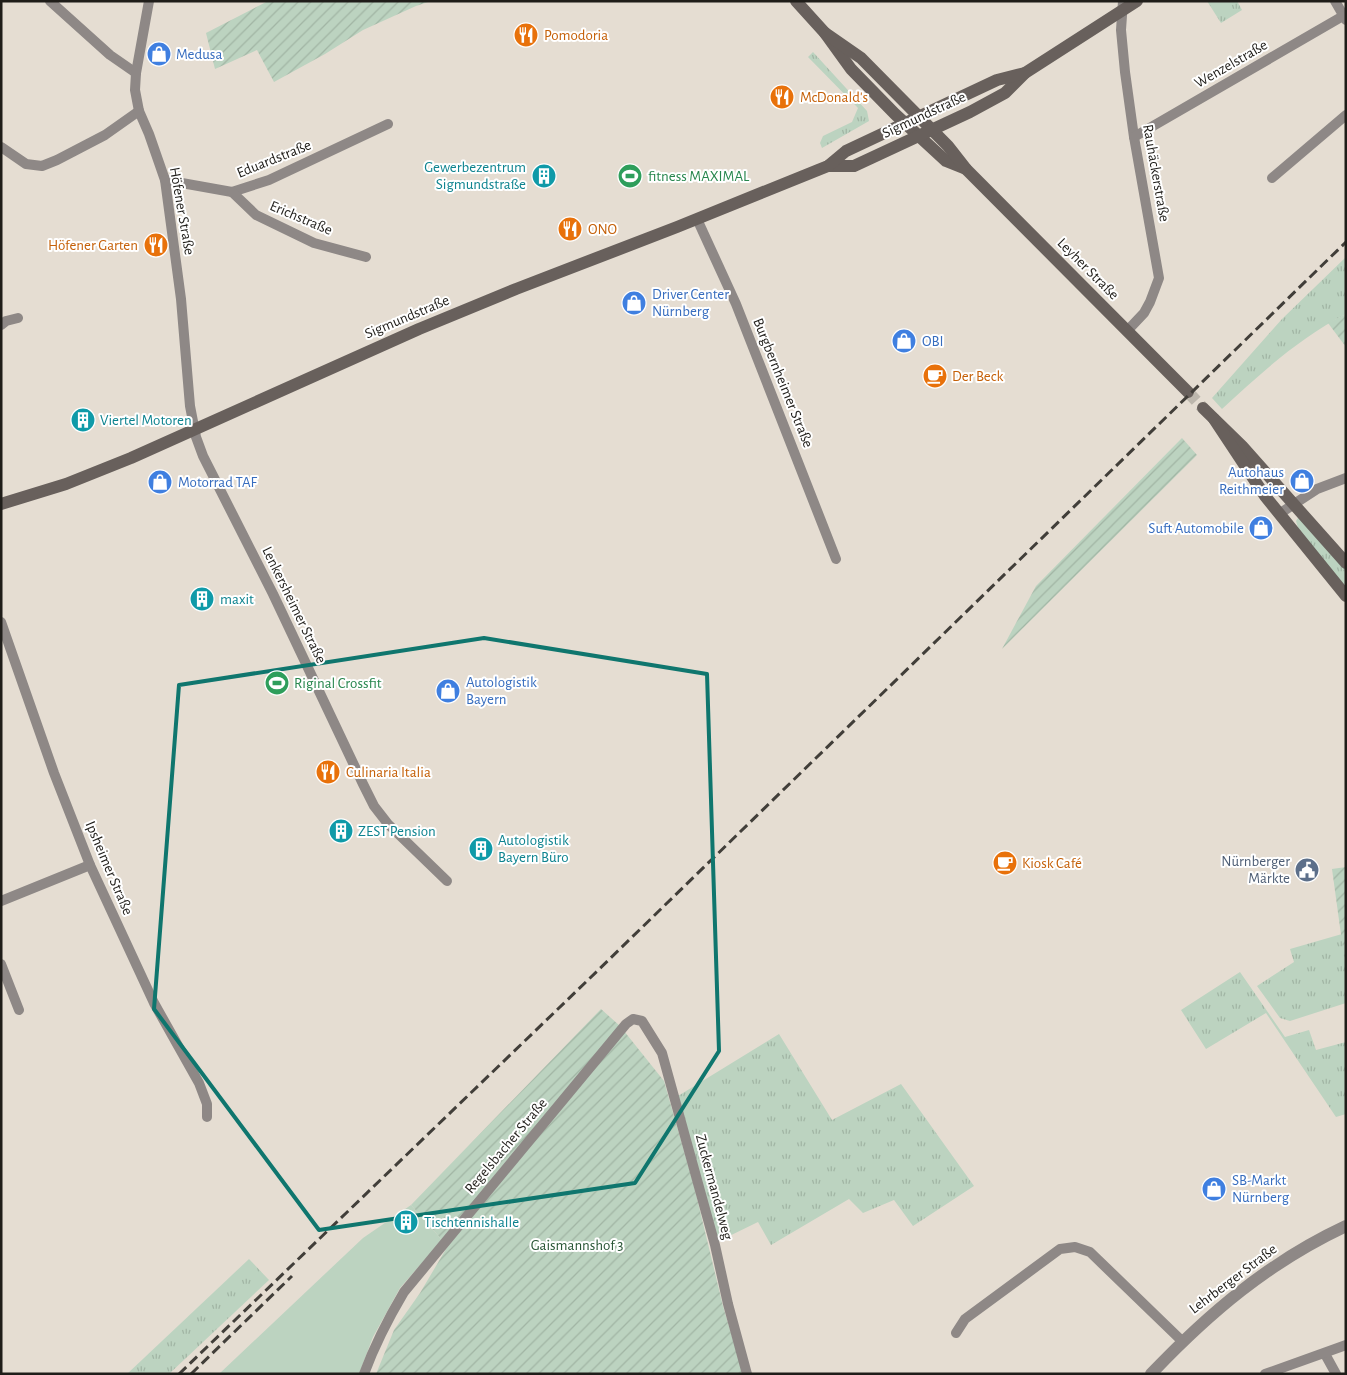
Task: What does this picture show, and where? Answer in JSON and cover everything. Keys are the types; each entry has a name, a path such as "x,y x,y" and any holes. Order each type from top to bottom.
{"main road":[{"name":"Leyher Straße","path":"796,1 825,33 851,69 905,124 946,160 966,169"},
{"name":"Sigmundstraße","path":"828,166 854,166 919,137 1005,93 1025,73 1123,6 1137,1"},
{"name":"Leyher Straße","path":"825,33 861,58 955,153 966,169 1188,392"},
{"name":"Sigmundstraße","path":"1,504 82,478 194,430 418,328 698,219 828,166 846,151 997,80 1025,73"},
{"path":"1203,408 1242,446 1346,563"},
{"path":"1214,419 1250,476 1346,596"}],"street":[{"path":"50,1 110,55 136,72"},
{"name":"Höfener Straße","path":"149,1 136,72 135,90 139,111 165,180 181,299 190,406 194,430"},
{"path":"1335,1 1345,18"},
{"name":"Rauhäckerstraße","path":"1123,6 1122,48 1134,137 1159,278 1144,313 1127,331"},
{"name":"Wenzelstraße","path":"1134,137 1345,18"},
{"path":"1,147 26,164 42,166 105,135 139,111"},
{"path":"1272,178 1346,115"},
{"name":"Eduardstraße","path":"165,180 232,192 269,180 388,124"},
{"name":"Erichstraße","path":"232,192 256,215 314,243 366,258"},
{"name":"Burgbernheimer Straße","path":"698,219 736,304 836,559"},
{"path":"1,326 6,321 18,318"},
{"name":"Lenkersheimer Straße","path":"194,430 202,456 273,594 374,806 388,824 447,881"},
{"path":"1279,514 1325,485 1346,478"},
{"name":"Ipsheimer Straße","path":"1,622 54,773 90,865 154,1003 199,1083 207,1104 207,1117"},
{"path":"1,901 90,865"},
{"path":"1,964 19,1010"},
{"name":"Regelsbacher Straße","path":"364,1374 375,1343 389,1316 418,1274 626,1024 634,1019"},
{"name":"Zuckermandelweg","path":"634,1019 642,1021 662,1052 715,1245 728,1304 747,1374"},
{"name":"Lehrberger Straße","path":"1151,1374 1182,1341 1261,1274 1319,1239 1346,1226"},
{"path":"956,1333 965,1320 1034,1267 1060,1249 1074,1247 1090,1252 1182,1341"},
{"path":"1265,1374 1346,1345"},
{"path":"1325,1354 1336,1374"}],"highlighted area":[{"path":"484,638 707,674 719,1051 635,1183 319,1230 154,1009 179,685"}],"green space":[{"path":"268,1 431,1 363,30 325,54 274,82 257,50 215,69 206,33"},
{"path":"1207,1 1237,1 1242,10 1221,23"},
{"path":"813,52 867,111 869,121 822,148 820,143 823,136 852,122 858,108 808,57"},
{"path":"1346,257 1346,314 1296,345 1222,409 1212,398 1282,319"},
{"path":"1346,314 1346,347 1328,323"},
{"path":"1182,438 1197,455 1002,649 1036,586"},
{"path":"1298,518 1301,519 1346,570 1346,590 1299,531 1296,521"},
{"path":"1346,867 1346,971 1332,869"},
{"path":"1342,934 1346,971 1346,1003 1290,1021 1280,1018 1257,986 1294,962 1290,949"},
{"path":"1240,972 1285,1037 1309,1030 1316,1050 1346,1042 1346,1114 1336,1117 1266,1013 1206,1049 1181,1010"},
{"name":"Gaismannshof 3","path":"601,1009 620,1026 664,1081 694,1186 723,1306 743,1374 376,1374 394,1330 420,1293 449,1244 442,1240 411,1205"},
{"path":"779,1034 832,1120 901,1084 974,1186 913,1226 894,1200 863,1213 849,1199 771,1245 758,1222 717,1242 678,1096"},
{"path":"411,1205 442,1240 400,1288 373,1337 359,1374 219,1374 363,1238"},
{"path":"249,1259 269,1280 169,1374 127,1374"}],"tunnel":[{"path":"1188,392 1203,408"}],"railway":[{"path":"179,1374 588,980 1346,242"},
{"path":"191,1374 292,1276"}],"place":[{"name":"Pomodoria","path":"526,35"},
{"name":"Medusa","path":"159,54"},
{"name":"McDonald's","path":"782,97"},
{"name":"Gewerbezentrum Sigmundstraße","path":"544,176"},
{"name":"fitness MAXIMAL","path":"630,176"},
{"name":"ONO","path":"570,229"},
{"name":"Höfener Garten","path":"156,245"},
{"name":"Driver Center Nürnberg","path":"634,303"},
{"name":"OBI","path":"904,341"},
{"name":"Der Beck","path":"935,376"},
{"name":"Viertel Motoren","path":"83,420"},
{"name":"Autohaus Reithmeier","path":"1302,481"},
{"name":"Motorrad TAF","path":"160,482"},
{"name":"Suft Automobile","path":"1261,528"},
{"name":"maxit","path":"202,599"},
{"name":"Riginal Crossfit","path":"277,683"},
{"name":"Autologistik Bayern","path":"448,691"},
{"name":"Culinaria Italia","path":"328,772"},
{"name":"ZEST Pension","path":"341,831"},
{"name":"Autologistik Bayern Büro","path":"481,849"},
{"name":"Kiosk Café","path":"1005,863"},
{"name":"Nürnberger Märkte","path":"1307,870"},
{"name":"SB-Markt Nürnberg","path":"1214,1189"},
{"name":"Tischtennishalle","path":"406,1222"}]}
